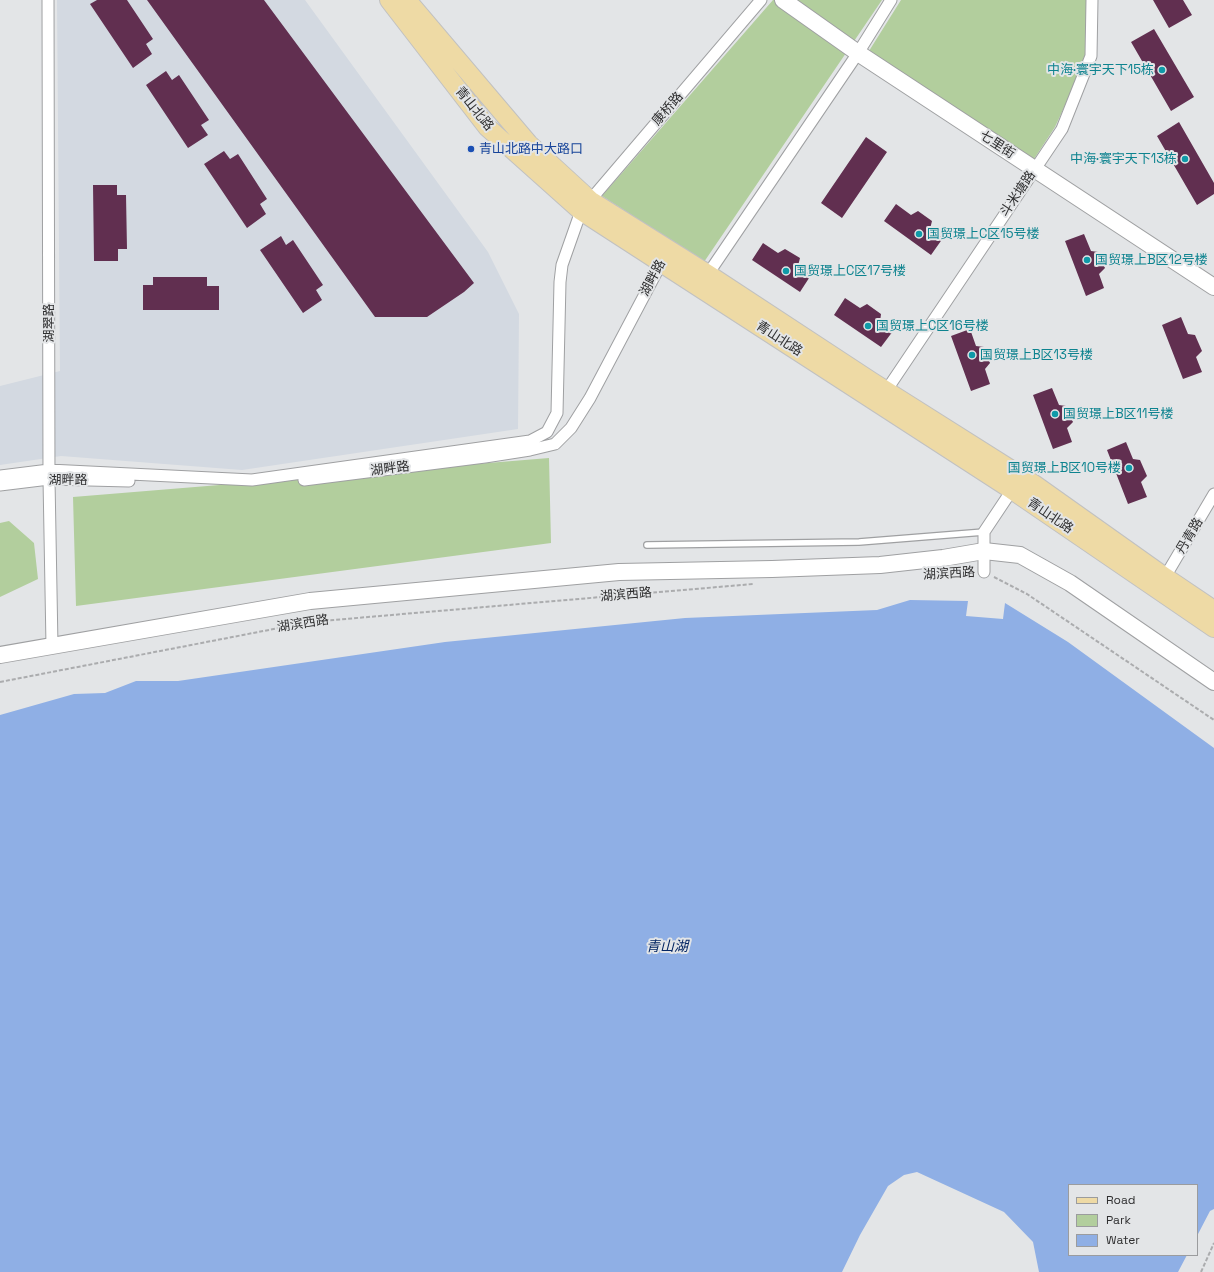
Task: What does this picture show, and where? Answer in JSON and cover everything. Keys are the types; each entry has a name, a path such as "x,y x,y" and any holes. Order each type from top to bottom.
{"main road":[{"name":"青山北路","path":"389,0 487,127 583,210 664,256 1214,628"},
{"name":"青山北路","path":"407,0 583,210"},
{"name":"青山北路","path":"664,256 708,274 1034,484 1214,610"}],"street":[{"name":"湖翠路","path":"48,0 52,646"},
{"name":"康桥路","path":"583,210 761,0"},
{"name":"七里街","path":"783,0 858,53 1214,287"},
{"path":"708,274 858,53 891,0"},
{"name":"斗米塘路","path":"886,390 1062,129 1091,56 1092,0"},
{"name":"湖畔路","path":"0,476 50,474 252,480 530,441 547,432 557,413 560,282 562,265 583,210"},
{"name":"湖畔路","path":"0,485 50,474 251,487 485,457 530,450 555,444 571,428 590,398 664,256"},
{"path":"984,572 984,532 1012,490"},
{"name":"丹青路","path":"1165,577 1214,494"},
{"name":"湖滨西路","path":"0,655 310,601 619,572 880,565 943,558 984,551 1020,555 1070,583 1214,682"}],"lane":[{"path":"647,545 859,542 984,532"}],"path":[{"name":"湖滨西路","path":"921,575 984,572 1027,594 1214,720"},
{"name":"湖滨西路","path":"0,682 310,622 754,584"},
{"path":"1201,1272 1214,1243"}],"shaded area":[{"path":"57,0 305,0 488,252 519,314 518,429 242,470 61,456 0,465 0,386 60,371"}],"green space":[{"path":"773,0 882,0 704,262 602,196"},
{"path":"901,0 1086,0 1086,52 1055,127 1034,159 869,51"},
{"path":"549,458 551,543 76,606 73,497"},
{"path":"9,521 34,543 38,579 0,597 0,523"}],"water":[{"name":"青山湖","path":"910,600 968,601 966,616 1003,619 1005,603 1068,642 1214,748 1214,1209 1210,1211 1198,1234 1198,1184 1068,1184 1068,1256 1186,1256 1178,1272 1039,1272 1033,1242 1004,1212 917,1172 904,1175 888,1186 860,1235 842,1272 0,1272 0,715 74,694 105,693 136,681 178,681 445,642 685,618 877,610"}],"building":[{"path":"97,0 127,0 153,39 146,44 152,54 133,68 90,4"},
{"path":"147,0 264,0 474,283 464,292 427,317 375,317"},
{"path":"1153,0 1183,0 1192,15 1169,28"},
{"name":"中海·寰宇天下15栋","path":"1154,29 1194,97 1171,111 1131,42"},
{"path":"166,71 172,80 179,75 209,120 201,125 208,135 188,148 146,85"},
{"name":"中海·寰宇天下13栋","path":"1179,122 1214,183 1214,194 1197,205 1157,136"},
{"path":"866,137 887,152 842,218 821,203"},
{"path":"224,151 230,159 238,154 267,199 260,204 266,214 247,228 204,164"},
{"path":"93,185 117,185 117,195 126,195 127,249 118,249 118,261 94,261"},
{"name":"国贸璟上C区15号楼","path":"896,204 911,215 918,211 932,221 930,229 943,238 931,255 884,221"},
{"name":"国贸璟上B区12号楼","path":"1084,234 1091,251 1098,252 1105,268 1099,274 1104,288 1086,296 1065,241"},
{"path":"281,236 286,245 293,240 323,285 316,290 322,300 303,313 260,250"},
{"name":"国贸璟上C区17号楼","path":"763,243 778,253 785,249 800,258 798,266 811,275 800,292 752,260"},
{"path":"153,277 207,277 207,286 219,286 219,310 143,310 143,285 153,285"},
{"name":"国贸璟上C区16号楼","path":"845,298 860,308 867,304 881,314 880,322 893,331 881,347 834,315"},
{"path":"1181,317 1188,334 1195,335 1202,351 1196,357 1202,372 1183,379 1162,325"},
{"name":"国贸璟上B区13号楼","path":"970,329 976,346 984,347 990,363 985,369 990,384 971,391 951,336"},
{"name":"国贸璟上B区11号楼","path":"1052,388 1059,405 1066,406 1073,422 1067,428 1072,442 1053,449 1033,395"},
{"name":"国贸璟上B区10号楼","path":"1126,442 1133,459 1140,460 1147,476 1141,482 1147,497 1128,504 1107,450"}],"place":[{"name":"中海·寰宇天下15栋","path":"1162,70"},
{"name":"青山北路中大路口","path":"471,149"},
{"name":"中海·寰宇天下13栋","path":"1185,159"},
{"name":"国贸璟上C区15号楼","path":"919,234"},
{"name":"国贸璟上B区12号楼","path":"1087,260"},
{"name":"国贸璟上C区17号楼","path":"786,271"},
{"name":"国贸璟上C区16号楼","path":"868,326"},
{"name":"国贸璟上B区13号楼","path":"972,355"},
{"name":"国贸璟上B区11号楼","path":"1055,414"},
{"name":"国贸璟上B区10号楼","path":"1129,468"}]}
